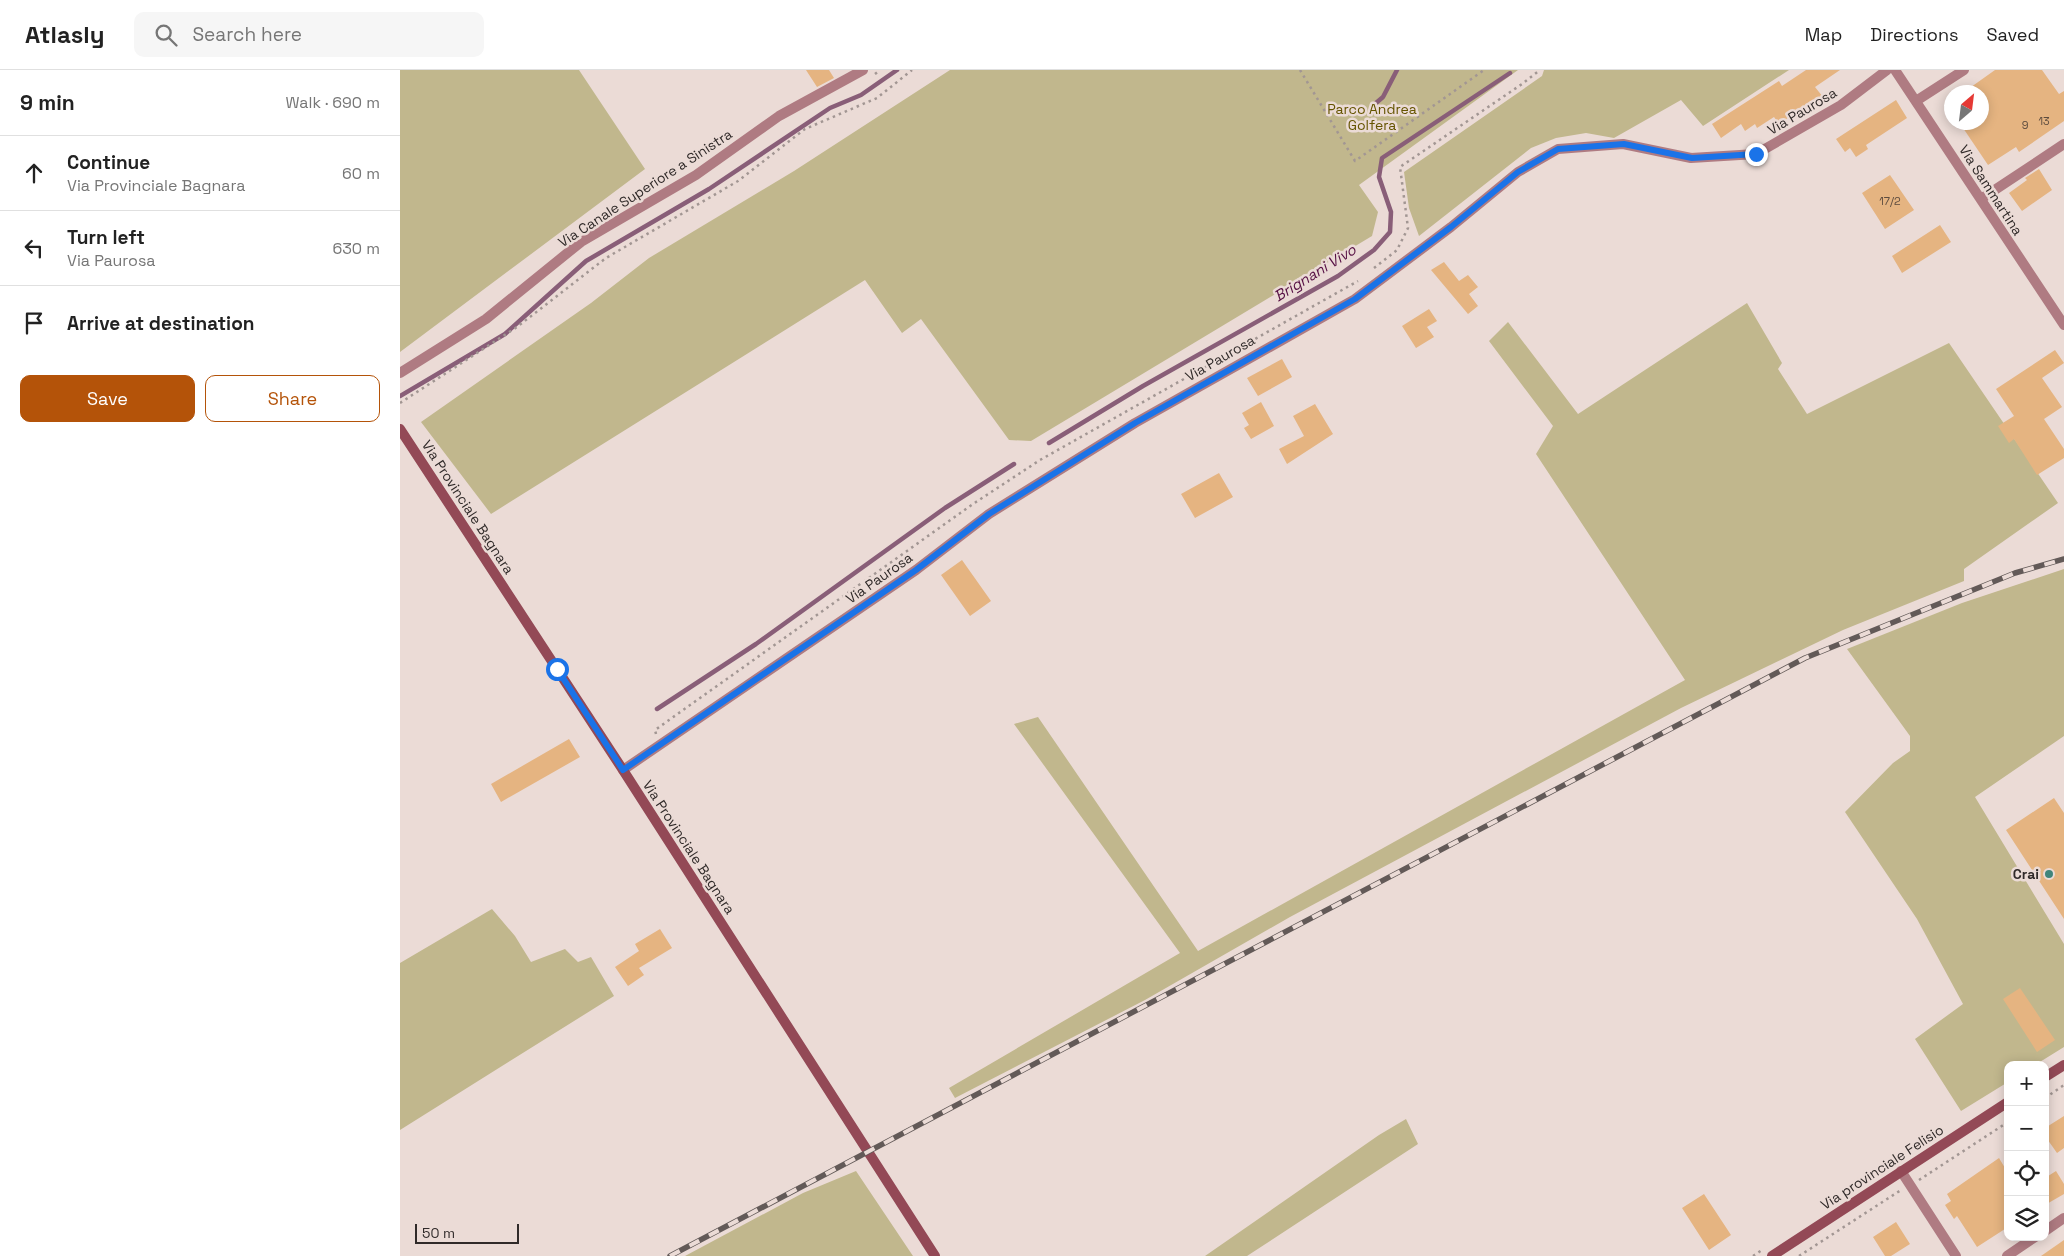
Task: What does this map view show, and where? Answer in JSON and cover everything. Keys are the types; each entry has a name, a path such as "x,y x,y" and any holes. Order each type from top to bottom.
{"main road":[{"name":"Via Provinciale Bagnara","path":"400,429 623,770 935,1256"},
{"path":"2049,1074 2064,1065"},
{"name":"Via provinciale Felisio","path":"1772,1256 2004,1105"}],"street":[{"name":"Via Canale Superiore a Sinistra","path":"400,374 486,319 581,242 696,175 779,116 863,70"},
{"name":"Via Paurosa","path":"623,770 916,570 989,514 1135,423 1355,299 1451,227 1518,172 1558,149 1624,144 1692,158 1756,154 1840,105 1887,70"},
{"name":"Via Sammartina","path":"1895,70 2064,325"},
{"path":"1916,101 1964,70"},
{"path":"1981,199 2064,144"},
{"path":"1901,1171 1956,1256"},
{"path":"2049,1227 2064,1218"},
{"path":"2007,1256 2029,1241"}],"path":[{"path":"400,403 517,327 606,258 738,181 805,129 877,98 912,70"},
{"path":"1300,70 1355,161 1484,70"},
{"path":"1366,274 1397,250 1408,228 1400,167 1508,95 1540,70"},
{"path":"659,745 655,730 981,499 1040,460 1359,280"},
{"path":"2049,1095 2064,1085"}],"green space":[{"path":"400,70 579,70 645,169 400,352"},
{"name":"Parco Andrea Golfera","path":"950,70 1518,70 1359,185 1378,212 1372,236 1031,441 1009,440 921,319 902,333 865,280 491,514 421,422 591,303 649,258 794,171"},
{"path":"1544,70 1789,70 1703,126 1681,100 1614,138 1586,133 1556,138 1531,148 1419,236 1409,208 1404,172 1542,76"},
{"path":"1747,303 1782,363 1778,369 1807,414 1949,343 2058,503 1964,569 1964,581 1843,630 1681,708 1290,917 1145,1000 955,1098 949,1088 1180,953 1014,724 1038,717 1198,951 1685,680 1536,454 1553,426 1489,341 1508,322 1578,414"},
{"path":"2064,569 2064,736 1975,797 2064,944 2064,1047 2041,1061 2004,1061 2004,1084 1961,1111 1915,1039 1963,1004 1917,919 1845,812 1893,763 1910,751 1910,736 1847,649 1962,603"},
{"path":"492,909 515,936 531,962 565,949 578,962 591,957 614,996 400,1130 400,963"},
{"path":"1406,1119 1418,1144 1247,1256 1205,1256 1379,1135"},
{"path":"856,1171 913,1256 685,1256 803,1193"}],"building":[{"path":"806,70 829,70 834,78 817,87"},
{"path":"1806,70 1840,70 1815,87 1823,97 1779,124 1774,117 1757,128 1755,124 1745,131 1741,124 1721,138 1712,124 1779,81 1782,86"},
{"path":"1995,70 2042,70 2059,94 2064,91 2064,121 2019,152 2016,147 1988,165 1964,130 1989,130 1989,85 1974,85"},
{"path":"1896,100 1907,118 1866,145 1868,149 1856,157 1850,148 1845,152 1836,139"},
{"path":"2039,169 2052,190 2022,211 2009,193 2027,180 2025,178"},
{"path":"1890,175 1914,210 1885,229 1862,193"},
{"path":"1940,225 1951,242 1902,273 1892,256"},
{"path":"1444,262 1459,281 1468,275 1478,287 1469,294 1478,306 1468,314 1431,270"},
{"path":"1429,309 1437,321 1427,327 1434,337 1416,348 1402,326"},
{"path":"2055,350 2064,363 2042,378 2062,407 2044,419 2064,449 2064,458 2037,475 2014,439 2009,443 1998,426 2014,416 1996,389"},
{"path":"1282,359 1292,377 1258,396 1247,378"},
{"path":"1261,402 1274,426 1251,439 1244,428 1249,425 1242,413"},
{"path":"1315,404 1333,434 1287,464 1279,449 1304,436 1293,416"},
{"path":"1219,473 1233,497 1195,518 1181,494"},
{"path":"962,560 991,601 970,616 941,575"},
{"path":"569,739 580,757 501,802 491,784"},
{"name":"Crai","path":"2054,798 2064,813 2064,919 2006,830"},
{"path":"660,929 672,948 639,968 644,975 628,986 615,967 639,951 635,944"},
{"path":"2020,988 2055,1040 2037,1052 2003,999"},
{"path":"2064,1116 2064,1148 2057,1153 2049,1142 2049,1125"},
{"path":"1999,1158 2004,1166 2004,1230 1977,1247 1957,1216 1954,1219 1945,1205 1951,1201 1947,1194"},
{"path":"2056,1171 2064,1184 2064,1194 2049,1203 2049,1196 2049,1175"},
{"path":"1704,1194 1731,1235 1709,1250 1682,1208"},
{"path":"1896,1222 1910,1244 1891,1256 1885,1256 1873,1237"},
{"path":"2064,1240 2064,1256 2041,1256"}],"waterway":[{"path":"400,396 505,334 586,261 709,189 830,108 861,95 897,70"},
{"path":"1376,103 1383,97 1397,70"},
{"name":"Brignani Vivo","path":"1049,443 1143,386 1338,276 1374,250 1390,232 1391,212 1379,177 1382,158 1510,73"},
{"path":"657,709 756,644 945,508 1014,464"}],"railway":[{"path":"670,1256 1805,658 2015,573 2064,559"}],"place":[{"name":"Crai","path":"2049,874"}],"route":[{"path":"557,669 623,770 916,570 989,514 1135,423 1266,347 1355,299 1451,227 1518,172 1558,149 1624,144 1692,158 1756,154"}]}
